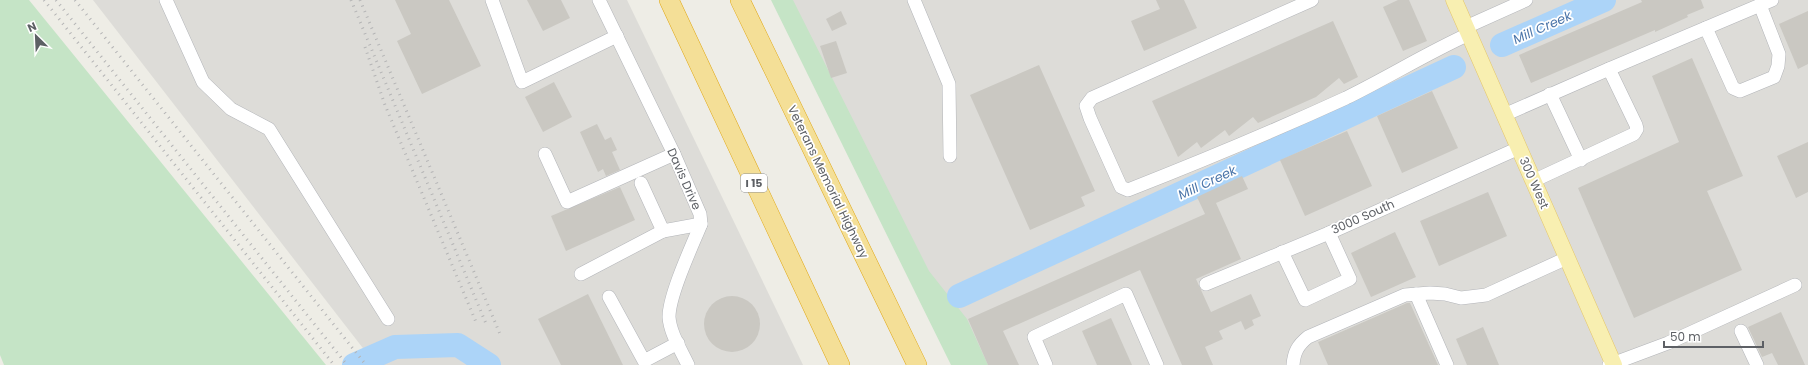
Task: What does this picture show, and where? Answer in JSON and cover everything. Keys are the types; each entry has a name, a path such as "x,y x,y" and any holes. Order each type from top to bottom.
{"highway":[{"name":"I 15","path":"669,0 840,365"},
{"name":"Veterans Memorial Highway","path":"740,0 916,363"}],"main road":[{"name":"300 West","path":"1454,0 1612,364"}],"street":[{"path":"166,0 203,82 231,109 269,129 388,319"},
{"path":"492,0 522,82 617,36"},
{"name":"Davis Drive","path":"599,0 674,154 697,204 700,214 701,224 673,296 669,316 672,330 688,365"},
{"path":"914,0 949,84 950,156"},
{"path":"1312,0 1092,98 1086,106 1121,187 1128,190 1214,157 1346,97 1405,67 1468,30 1502,5 1526,0"},
{"path":"1504,115 1609,68 1766,2 1779,54 1778,66 1774,77 1740,91 1733,88 1706,28"},
{"path":"1533,181 1581,160 1634,134 1636,125 1609,68"},
{"path":"1550,94 1581,160"},
{"name":"3000 South","path":"1206,284 1328,233 1519,148"},
{"path":"545,154 567,202 674,154"},
{"path":"641,183 663,231"},
{"path":"581,274 663,231 701,224"},
{"path":"1282,252 1305,300 1350,279 1328,233"},
{"path":"1293,365 1295,351 1308,337 1405,295 1445,294 1461,298 1486,295 1567,258"},
{"path":"1612,364 1668,343 1795,285"},
{"path":"1046,365 1034,337 1126,294 1157,365"},
{"path":"1416,294 1447,365"},
{"path":"609,297 644,362 678,343"},
{"path":"1741,331 1757,365"}],"shaded area":[{"path":"93,0 627,0 803,365 376,365"},
{"path":"792,0 1808,0 1808,365 963,365"}],"green space":[{"path":"0,0 29,0 326,365 4,365 0,355"},
{"path":"771,0 793,0 929,271 967,319 988,365 951,365"}],"building":[{"path":"395,0 449,0 481,66 422,94 397,41 411,34"},
{"path":"527,0 561,0 570,18 543,31"},
{"path":"1156,0 1184,0 1197,28 1144,51 1131,21 1160,9"},
{"path":"1398,0 1409,0 1427,41 1403,51 1383,7"},
{"path":"1641,0 1701,0 1704,8 1655,32 1655,30 1531,83 1519,55 1642,2"},
{"path":"841,11 847,24 832,31 826,19"},
{"path":"1808,11 1808,64 1798,69 1779,24"},
{"path":"1333,21 1358,77 1344,84 1339,78 1316,97 1258,123 1253,117 1229,136 1225,130 1201,148 1197,142 1178,157 1152,101"},
{"path":"836,41 847,73 831,78 820,46"},
{"path":"1692,58 1743,176 1707,191 1742,270 1634,318 1578,188 1679,142 1652,76"},
{"path":"1039,65 1095,191 1081,197 1085,206 1030,230 970,95"},
{"path":"554,82 572,117 543,132 525,97"},
{"path":"1432,91 1458,148 1402,173 1377,116"},
{"path":"597,124 605,140 611,137 617,150 612,152 620,170 606,176 603,169 598,172 580,132"},
{"path":"1347,131 1372,186 1305,216 1280,160"},
{"path":"1808,142 1808,192 1796,198 1777,156"},
{"path":"1242,176 1248,189 1216,203 1241,259 1196,279 1211,312 1251,294 1261,316 1252,320 1254,325 1245,330 1241,321 1219,331 1223,339 1205,347 1213,365 1182,365 1140,270 1003,331 1019,365 988,365 968,319 1205,214 1197,197"},
{"path":"620,187 635,220 566,251 551,216"},
{"path":"1488,192 1507,236 1439,266 1420,221"},
{"path":"1395,232 1416,277 1371,297 1351,253"},
{"path":"588,294 623,365 561,365 538,319"},
{"path":"726,296 738,296 748,300 756,308 760,318 760,330 756,340 748,348 738,352 726,352 716,348 708,340 704,330 704,318 708,308 716,300"},
{"path":"1410,303 1438,365 1328,365 1318,342"},
{"path":"1781,312 1805,365 1778,365 1772,353 1762,357 1748,327"},
{"path":"1111,318 1132,365 1097,365 1082,331"},
{"path":"1483,327 1499,365 1467,365 1456,339"}],"waterway":[{"name":"Mill Creek","path":"1502,45 1604,0"},
{"name":"Mill Creek","path":"959,296 1454,67"},
{"name":"Mill Creek","path":"354,365 395,347 458,345 489,365"}],"railway":[{"path":"44,0 334,365"},
{"path":"56,0 347,365"},
{"path":"75,0 366,365"},
{"path":"351,0 487,326"},
{"path":"360,0 500,334"},
{"path":"365,47 385,105 476,322"}]}
